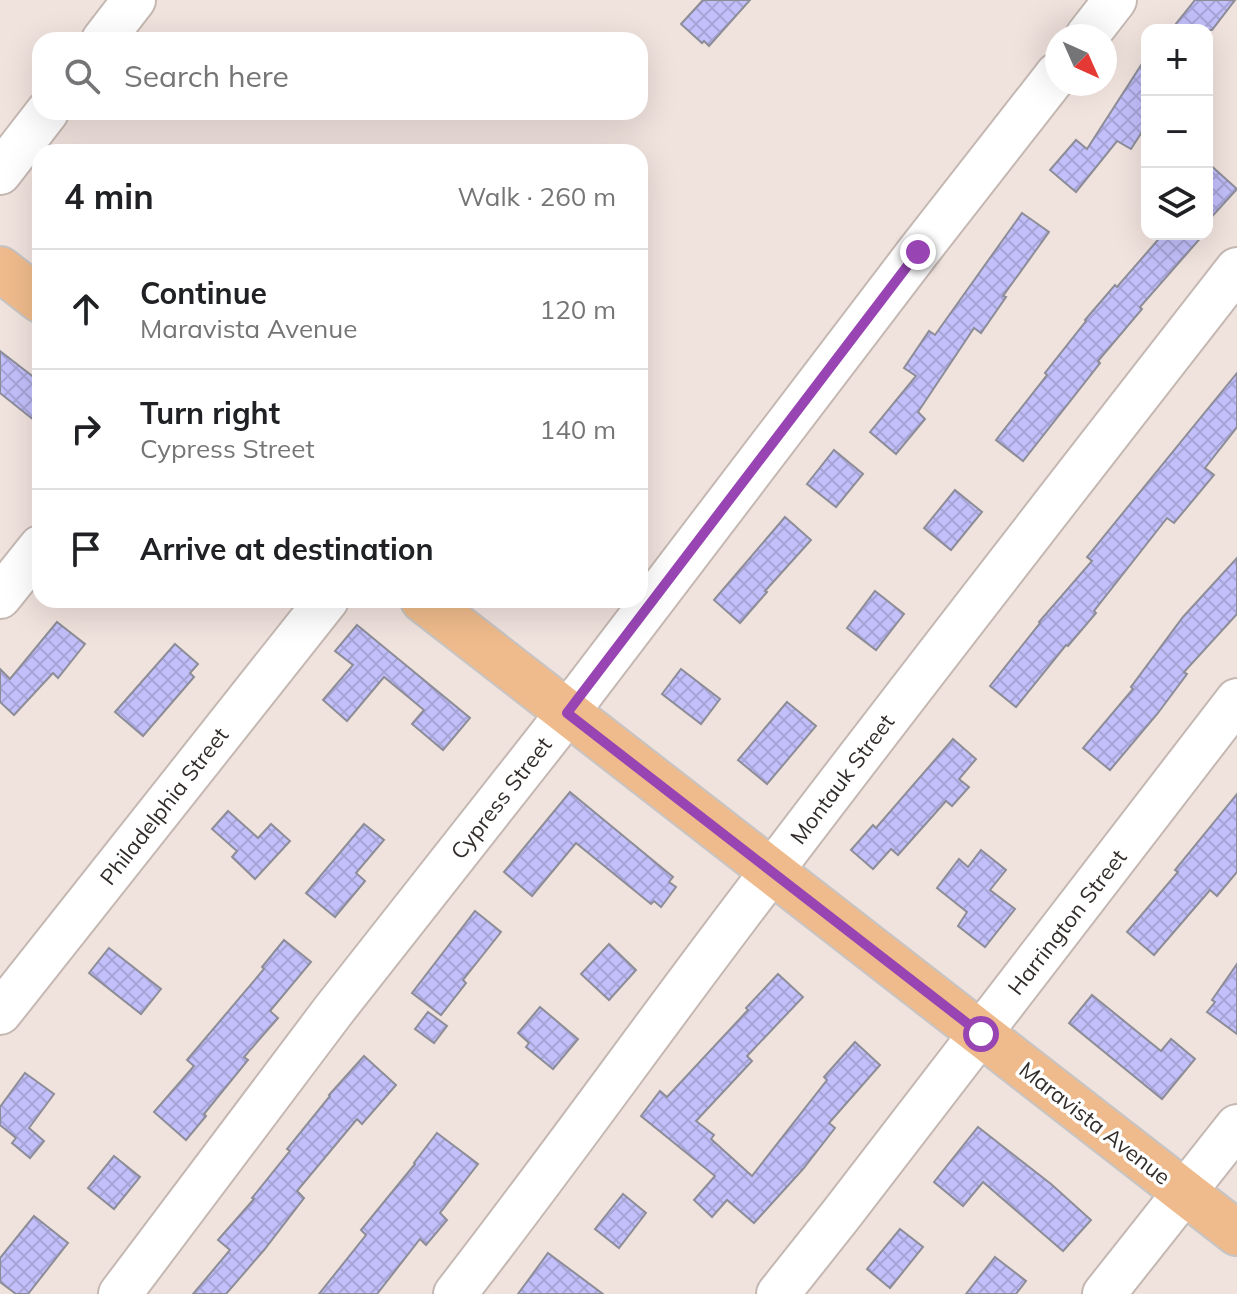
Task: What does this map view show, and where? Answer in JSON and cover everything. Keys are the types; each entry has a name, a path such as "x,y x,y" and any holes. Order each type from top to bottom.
{"main road":[{"path":"0,269 32,294"},
{"name":"Maravista Avenue","path":"433,608 1237,1233"}],"street":[{"path":"109,32 134,0"},
{"path":"1096,24 1115,0"},
{"name":"Cypress Street","path":"648,607 1045,89"},
{"path":"0,173 41,120"},
{"name":"Montauk Street","path":"455,1294 771,871 1237,269"},
{"path":"0,597 32,557"},
{"name":"Philadelphia Street","path":"0,1013 321,608"},
{"name":"Cypress Street","path":"120,1294 324,1023 647,608"},
{"name":"Harrington Street","path":"778,1294 1237,700"},
{"path":"1104,1294 1237,1126"}],"building":[{"path":"703,0 750,0 709,46 681,24"},
{"path":"1195,0 1235,0 1213,29 1213,24 1176,24"},
{"path":"1141,65 1141,133 1131,149 1117,141 1076,192 1050,170 1076,140 1087,149"},
{"path":"1213,167 1237,189 1213,215"},
{"path":"1022,213 1049,232 1003,296 1006,297 981,333 974,328 918,412 925,419 896,454 870,432 916,376 904,368 929,331 935,335"},
{"path":"1158,240 1199,240 1140,307 1142,309 1098,361 1100,363 1023,461 996,440 1085,320 1115,285 1117,287"},
{"path":"0,351 32,376 32,419 0,393"},
{"path":"1237,373 1237,427 1205,468 1214,475 1174,523 1167,518 1094,611 1096,613 1016,707 990,686 1039,622 1092,561 1087,557"},
{"path":"834,450 863,474 836,507 807,484"},
{"path":"955,490 982,512 951,550 924,528"},
{"path":"785,517 811,540 740,623 714,600"},
{"path":"1237,558 1237,614 1184,672 1187,674 1158,713 1110,770 1083,748 1133,689 1131,687 1183,617"},
{"path":"875,591 904,614 876,650 847,628"},
{"path":"57,622 85,644 58,678 53,673 14,715 0,702 0,669 10,679"},
{"path":"357,625 470,718 443,750 412,724 424,710 384,677 347,721 323,700 353,665 335,651"},
{"path":"175,644 198,664 190,673 194,677 143,736 115,712"},
{"path":"681,669 720,699 701,724 662,694"},
{"path":"787,702 816,726 767,784 738,760"},
{"path":"953,739 976,759 959,779 969,787 952,806 946,801 898,855 891,849 873,869 851,850 873,825 876,828"},
{"path":"570,792 673,877 669,882 676,887 661,907 654,901 651,904 576,843 532,896 504,872"},
{"path":"1237,794 1237,872 1217,896 1210,890 1154,955 1127,932 1178,872 1175,870"},
{"path":"228,811 258,838 271,824 290,841 255,879 232,857 237,851 212,829"},
{"path":"364,824 384,840 356,873 365,881 335,917 306,893"},
{"path":"981,850 1006,870 990,890 1015,909 985,947 958,926 967,912 937,888 959,859 968,867"},
{"path":"475,911 501,932 463,980 466,983 441,1015 412,993"},
{"path":"284,940 311,962 270,1011 278,1018 244,1057 248,1060 186,1140 154,1112 194,1066 187,1060 264,969 262,967"},
{"path":"609,944 636,970 609,1000 581,974"},
{"path":"109,948 161,989 141,1014 89,973"},
{"path":"1237,964 1237,1034 1207,1012"},
{"path":"778,974 803,997 747,1056 752,1061 696,1121 714,1135 711,1139 752,1176 827,1080 824,1077 855,1042 880,1065 829,1123 835,1128 803,1169 754,1223 727,1200 712,1217 694,1200 715,1176 641,1116 660,1091 667,1097"},
{"path":"1092,995 1161,1051 1171,1039 1195,1059 1162,1099 1069,1023"},
{"path":"540,1007 578,1039 553,1069 526,1047 529,1043 518,1033"},
{"path":"428,1012 447,1026 434,1043 415,1029"},
{"path":"364,1056 396,1085 362,1124 357,1119 297,1191 304,1198 226,1294 193,1294 230,1250 218,1240 254,1199 290,1151 287,1149 329,1095"},
{"path":"25,1073 54,1094 29,1128 44,1141 30,1158 12,1143 16,1138 0,1125 0,1107"},
{"path":"978,1127 1091,1220 1063,1251 983,1182 963,1206 934,1182"},
{"path":"437,1133 478,1164 440,1213 447,1220 426,1245 420,1239 377,1294 319,1294 366,1235 361,1230"},
{"path":"114,1156 140,1177 114,1209 88,1188"},
{"path":"623,1194 646,1213 619,1248 595,1229"},
{"path":"34,1216 68,1243 28,1294 16,1294 0,1282 0,1258"},
{"path":"900,1229 923,1247 890,1288 867,1269"},
{"path":"548,1253 603,1294 518,1294"},
{"path":"995,1257 1026,1281 1016,1294 966,1294"}],"route":[{"path":"918,252 567,713 981,1034"}]}
